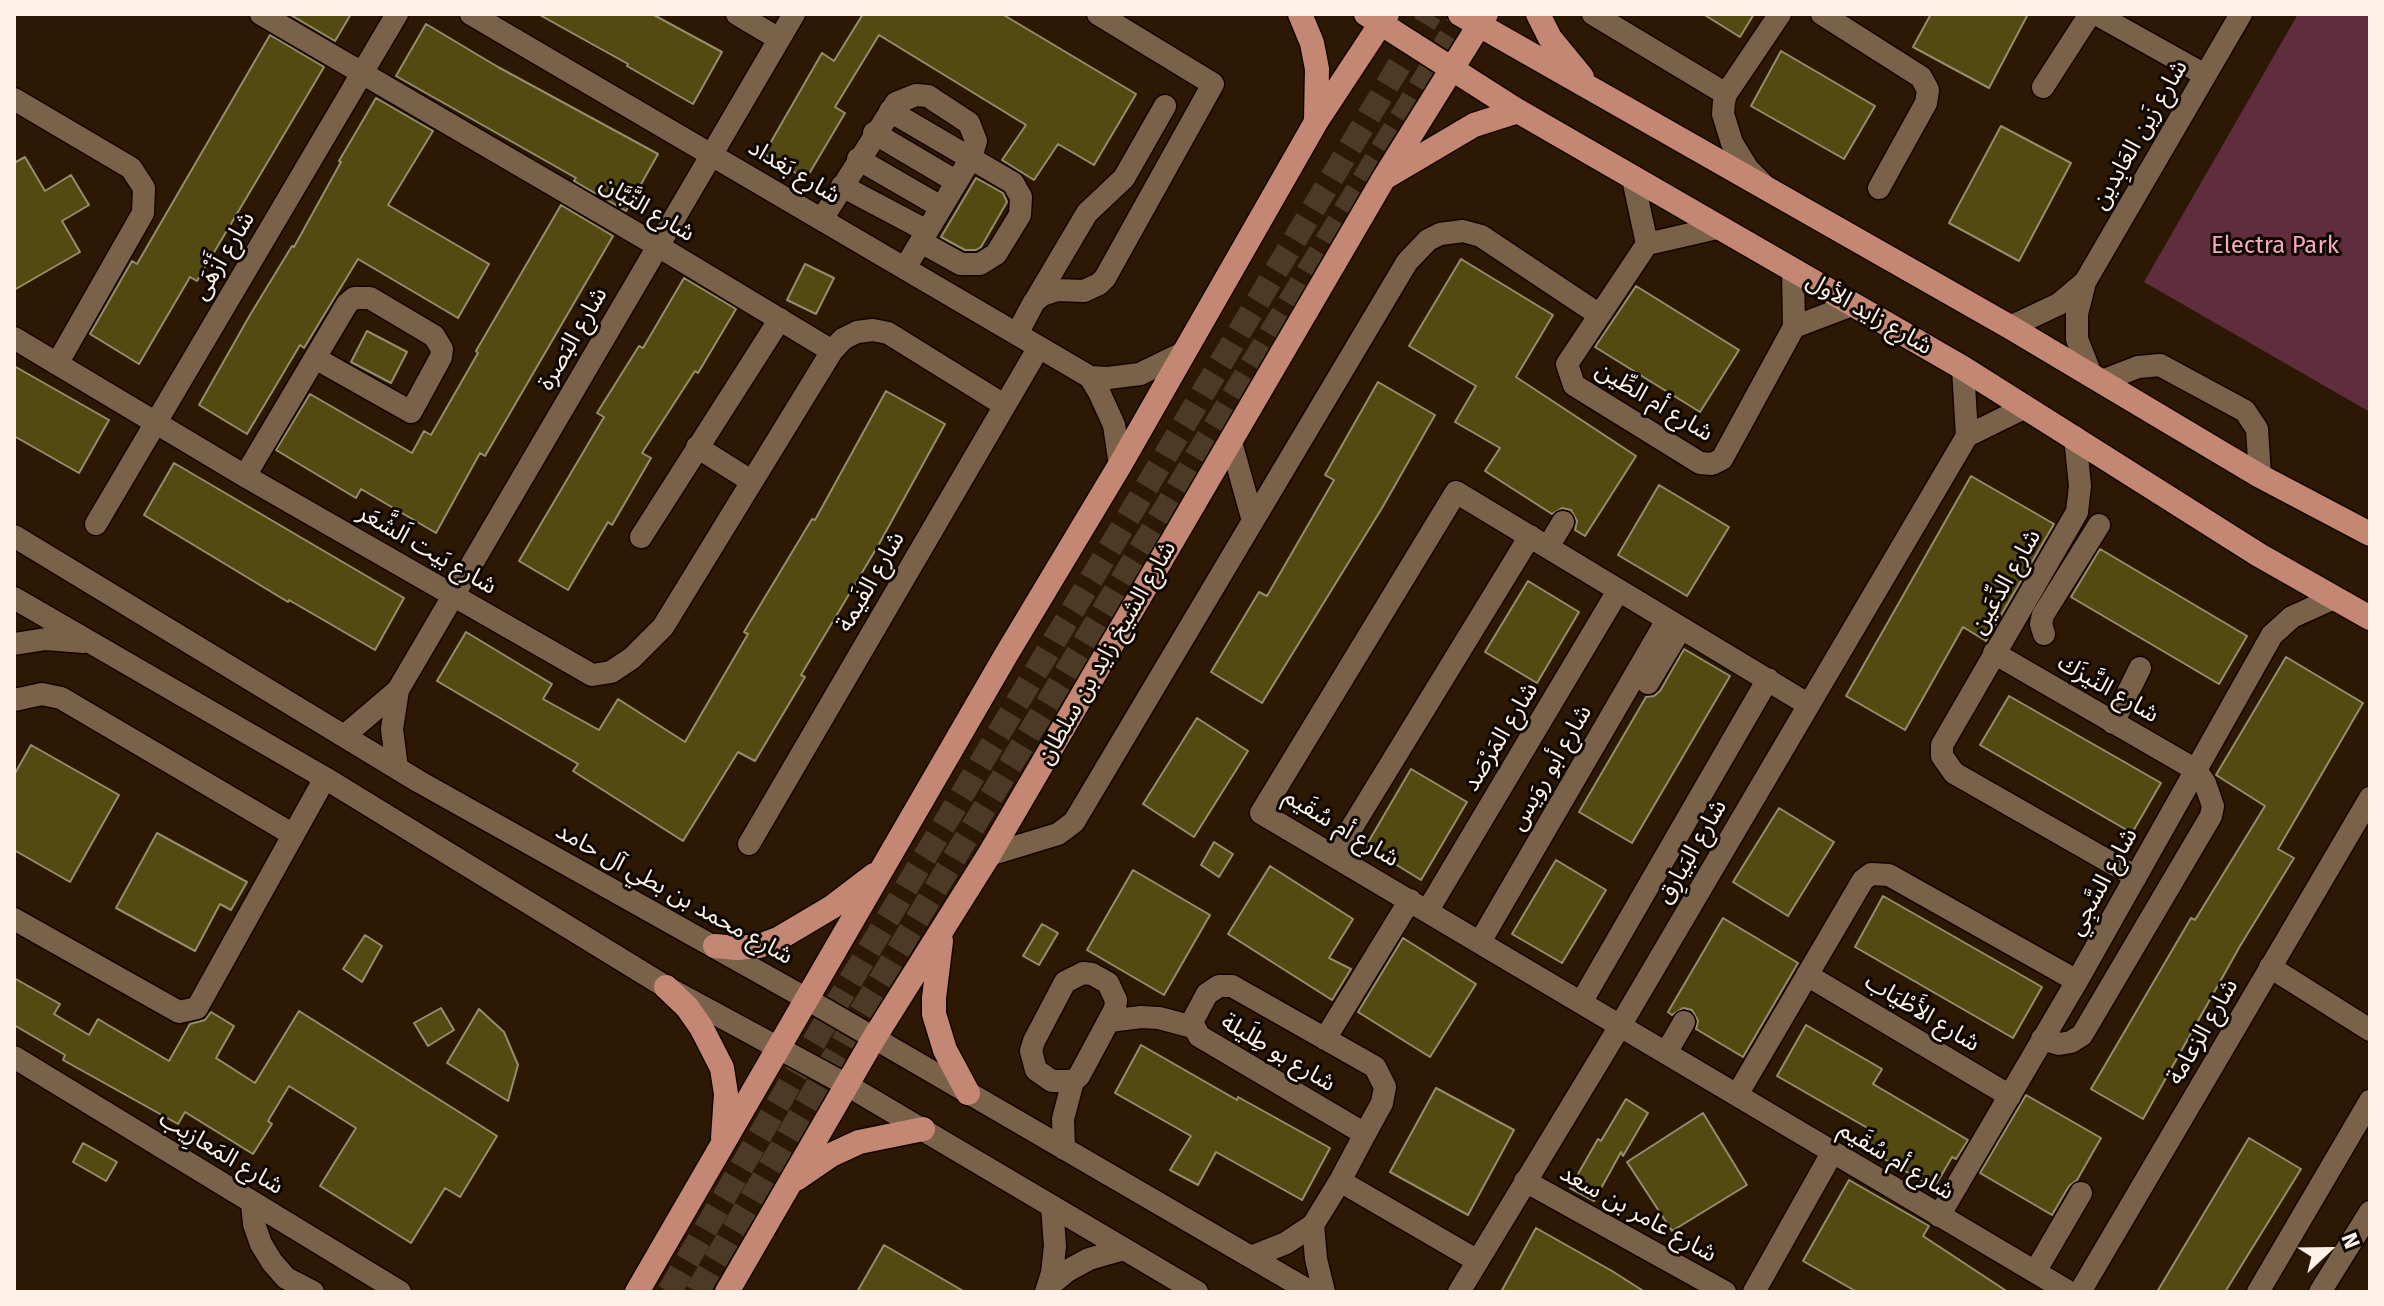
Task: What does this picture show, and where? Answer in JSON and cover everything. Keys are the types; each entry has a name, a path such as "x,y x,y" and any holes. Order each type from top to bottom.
{"main road":[{"path":"1300,14 1312,43 1317,69 1316,122"},
{"path":"1538,14 1566,60 1605,97"},
{"path":"637,1292 1378,17"},
{"name":"شارع زايد الأول","path":"1378,17 1518,111 1963,368 2259,555 2370,618"},
{"path":"1475,18 1605,97 2010,327 2260,476 2370,534"},
{"name":"شارع الشيخ زايد بن سلطان","path":"727,1292 874,1038 989,855 1452,67 1475,18"},
{"path":"1384,178 1474,125 1518,111"},
{"path":"715,946 759,946 790,933 832,907 882,869"},
{"path":"943,931 934,1014 945,1050 968,1093"},
{"path":"666,987 687,1007 701,1027 722,1068 726,1094 722,1148"},
{"path":"788,1185 831,1155 859,1142 923,1129"}],"street":[{"name":"شارع التَّبَّان","path":"261,14 832,351"},
{"name":"شارع أَزْهَى","path":"96,524 397,14"},
{"name":"شارع بَغداد","path":"471,14 1090,377"},
{"path":"737,14 779,39"},
{"name":"شارع البَصرة","path":"344,736 398,690 794,14"},
{"path":"1034,302 1049,292 1092,289 1105,278 1213,84 1098,14"},
{"path":"1593,14 1726,94"},
{"path":"1769,190 1748,169 1732,143 1723,114 1726,94 1780,14"},
{"path":"1822,14 1921,77 1928,90 1926,103 1879,188"},
{"path":"2043,87 2090,14"},
{"path":"2096,14 2205,75"},
{"name":"شارع زَين العَابِدين","path":"2097,379 2077,339 2077,314 2085,282 2241,14"},
{"path":"822,219 874,133 896,103 906,97 928,96 969,123 976,141 971,158 905,268"},
{"path":"14,99 131,168 144,188 143,213 57,364"},
{"path":"1017,334 1087,213 1124,178 1165,106"},
{"path":"842,186 924,236 961,264 980,264 996,254 1022,206 1018,189 1013,183 890,111"},
{"path":"874,133 957,182"},
{"path":"858,159 941,207"},
{"path":"1633,179 1647,244 1717,228"},
{"path":"989,855 1064,831 1074,822 1407,262 1428,240 1440,234 1463,231 1493,243 1598,314"},
{"name":"شارع أم الطِّين","path":"1647,244 1567,364 1574,385 1700,463 1712,464 1722,459 1794,327 1793,270"},
{"name":"شارع زَين العَابِدين","path":"2010,327 2059,304 2085,282"},
{"path":"245,476 347,304 354,298 370,298 434,336 442,349 441,357 411,412 315,358"},
{"path":"1794,327 1852,305"},
{"path":"641,537 780,319"},
{"path":"832,351 843,339 857,332 873,330 888,333 1004,405"},
{"name":"شارع بَيت اَلشَّعَر","path":"14,338 245,476 592,675 611,672 632,658 663,627 832,351"},
{"name":"شارع الفَيمة","path":"749,844 1039,347"},
{"path":"1090,377 1140,374 1183,353"},
{"path":"2097,379 2138,367 2160,365 2245,411 2257,429 2260,476"},
{"path":"1963,368 1967,436 2026,407"},
{"path":"1090,377 1114,425 1120,465"},
{"name":"شارع البَيارِق","path":"1459,1292 1620,1026 1967,436"},
{"name":"شارع الدِّعَين","path":"2075,437 2080,486 2077,512 1942,745 1942,756 1954,773 2136,877"},
{"path":"1231,442 1253,521"},
{"path":"697,447 751,481"},
{"name":"شارع أم سُقَيم","path":"1809,705 1456,492 1261,813 2069,1292"},
{"path":"1335,855 1539,541 1563,522"},
{"path":"2044,634 2041,624 2043,615 2099,525"},
{"name":"شارع محمد بن بطي آل حامد","path":"18,546 397,768 715,946 1311,1292"},
{"name":"شارع المَرْصَد","path":"1419,905 1618,591"},
{"path":"14,598 325,778 666,987 847,1085 1197,1292"},
{"name":"شارع السَّجِي","path":"1939,1216 2077,981 2272,635 2292,617 2334,598"},
{"path":"1648,683 1674,624"},
{"name":"شارع أبو روَيس","path":"1480,942 1674,624"},
{"path":"14,644 46,639 95,645"},
{"name":"شارع النَّيزَك","path":"1994,653 2196,770"},
{"path":"2113,723 2140,668"},
{"path":"1582,1001 1768,679"},
{"name":"شارع البَصرة","path":"397,768 392,729 398,690"},
{"path":"14,700 42,694 61,698 292,834"},
{"path":"2042,1039 2059,1044 2071,1042 2082,1035 2211,816 2211,796 2196,770"},
{"path":"14,919 179,1012 197,1008 325,778"},
{"name":"شارع الزعامة","path":"2080,1292 2370,798"},
{"path":"1737,1095 1863,880 1871,874 1889,875 2077,981"},
{"name":"شارع بو طِلَيلة","path":"1325,1039 1419,905"},
{"path":"2270,967 2370,1030"},
{"path":"1064,1149 1063,1119 1073,1081 1085,1068 1115,1009 1116,1000 1108,983 1092,974 1083,973 1065,982 1031,1051 1036,1070 1043,1077 1052,1081 1073,1081"},
{"name":"شارع الأَطْيَاب","path":"1807,975 2010,1096"},
{"name":"شارع بو طِلَيلة","path":"1251,1257 1286,1243 1313,1225 1340,1181 1365,1134 1385,1095 1384,1079 1375,1067 1232,986 1212,989 1207,994 1192,1022 1205,1041 1365,1134"},
{"path":"1109,1021 1133,1017 1159,1018 1193,1027"},
{"path":"1666,1053 1684,1022"},
{"name":"شارع المَعازِيب","path":"14,1057 395,1291"},
{"path":"2258,1292 2370,1101"},
{"path":"1754,1292 1832,1153"},
{"path":"1340,1181 1476,1260"},
{"name":"شارع عامر بن سعد","path":"1525,1181 1725,1292"},
{"path":"2035,1272 2081,1193"},
{"path":"252,1203 254,1224 272,1262 286,1278 313,1292"},
{"path":"1048,1289 1055,1246 1052,1206"},
{"path":"2320,1292 2370,1212"},
{"path":"1313,1225 1316,1259 1324,1292"},
{"path":"1048,1289 1067,1271 1089,1259 1124,1249"}],"green space":[{"name":"Electra Park","path":"2298,14 2370,14 2370,412 2144,282"}],"building":[{"path":"289,14 351,14 335,41"},
{"path":"538,14 652,14 722,52 693,104"},
{"path":"863,14 1002,14 1136,94 1094,165 1058,144 1034,180 1002,160 1026,125 879,35 835,107 845,113 806,179 764,154 822,53 834,61"},
{"path":"1703,14 1754,14 1740,37"},
{"path":"1931,14 2028,14 1989,88 1913,47"},
{"path":"426,24 658,154 626,211 574,181 576,178 396,76"},
{"path":"270,35 324,67 197,281 190,277 139,364 90,334 132,261 137,264"},
{"path":"1781,51 1875,106 1844,159 1751,106"},
{"path":"376,98 433,131 388,205 489,264 458,318 358,259 304,348 300,345 247,434 199,405 250,315 294,247"},
{"path":"2001,126 2071,163 2019,261 1949,223"},
{"path":"25,157 45,191 71,175 89,205 62,221 80,252 14,290 14,163"},
{"path":"976,178 1003,193 1007,202 981,247 965,250 941,237"},
{"path":"561,205 613,236 485,456 480,453 436,533 361,489 356,498 276,450 310,394 412,453 424,431 431,435"},
{"path":"1461,259 1553,315 1516,377 1636,456 1585,536 1575,530 1577,521 1571,510 1562,508 1552,514 1485,471 1500,448 1455,422 1476,386 1409,346"},
{"path":"805,264 834,278 816,314 787,300"},
{"path":"684,278 736,309 698,373 695,371 642,453 651,458 612,525 608,522 568,590 519,561 604,417 597,413 639,346 643,348"},
{"path":"1636,286 1739,350 1700,412 1595,347"},
{"path":"367,331 407,352 391,383 351,362"},
{"path":"14,366 109,420 79,473 14,436"},
{"path":"1378,382 1435,415 1382,508 1262,703 1211,672 1259,592 1267,596 1334,480 1325,475"},
{"path":"886,391 945,424 755,761 738,752 683,841 573,771 578,764 437,681 466,632 552,684 543,699 599,730 618,699 685,742 748,634 744,632 812,519 815,520"},
{"path":"174,463 404,598 375,650 288,602 144,515"},
{"path":"1971,476 2054,524 1986,641 1963,627 1905,730 1846,696"},
{"path":"1659,485 1729,527 1687,596 1618,555"},
{"path":"2100,549 2247,636 2219,684 2071,597"},
{"path":"1528,581 1579,612 1537,683 1485,652"},
{"path":"1684,649 1730,676 1632,843 1579,812 1646,697 1660,691"},
{"path":"2286,657 2363,703 2278,849 2294,858 2240,946 2143,1119 2091,1089 2191,918 2195,920 2265,806 2216,775"},
{"path":"2009,696 2161,783 2132,833 1980,745"},
{"path":"1197,718 1248,751 1194,837 1143,804"},
{"path":"31,745 119,795 70,882 14,850 14,775"},
{"path":"1411,769 1467,802 1421,880 1366,846"},
{"path":"1779,808 1834,842 1788,916 1733,882"},
{"path":"157,833 247,882 231,910 220,904 195,951 116,908"},
{"path":"1214,842 1233,854 1219,877 1201,865"},
{"path":"1556,860 1606,890 1562,963 1512,934"},
{"path":"1270,866 1353,919 1329,958 1351,969 1332,1000 1228,934"},
{"path":"1133,870 1210,915 1164,995 1087,950"},
{"path":"1883,896 2042,987 2013,1038 1855,947"},
{"path":"1723,918 1798,963 1743,1057 1696,1029 1698,1021 1692,1010 1683,1008 1672,1015 1668,1012"},
{"path":"1042,924 1058,933 1039,965 1023,956"},
{"path":"365,935 382,946 362,982 343,969"},
{"path":"1403,938 1476,984 1430,1057 1358,1012"},
{"path":"14,978 60,1004 54,1014 89,1035 98,1019 169,1061 190,1024 205,1020 211,1012 234,1026 216,1058 255,1083 299,1011 497,1136 460,1197 445,1188 411,1243 320,1186 356,1128 289,1086 268,1121 272,1124 253,1154 185,1112 178,1124 63,1060 65,1055 14,1025"},
{"path":"441,1008 454,1030 428,1046 414,1023"},
{"path":"479,1009 504,1032 518,1065 508,1101 447,1063"},
{"path":"1806,1025 1882,1069 1873,1084 1968,1140 1956,1159 1952,1157 1934,1188 1862,1146 1871,1130 1777,1076"},
{"path":"1141,1045 1330,1148 1302,1200 1216,1152 1198,1185 1170,1170 1191,1136 1115,1093"},
{"path":"1436,1088 1514,1130 1468,1215 1390,1172"},
{"path":"2026,1095 2101,1138 2052,1215 1980,1173"},
{"path":"1626,1099 1648,1113 1623,1156 1621,1152 1594,1201 1570,1188"},
{"path":"1703,1113 1747,1185 1672,1231 1627,1162"},
{"path":"2249,1138 2301,1169 2225,1292 2157,1292"},
{"path":"83,1143 117,1162 106,1181 73,1162"},
{"path":"1849,1180 1929,1226 1923,1236 2008,1292 1857,1292 1803,1261"},
{"path":"1536,1228 1612,1271 1645,1292 1501,1292"},
{"path":"884,1245 965,1292 857,1292"}],"tunnel":[{"path":"669,1292 821,1030 1430,14"},
{"path":"697,1292 843,1042 1464,14"}]}
